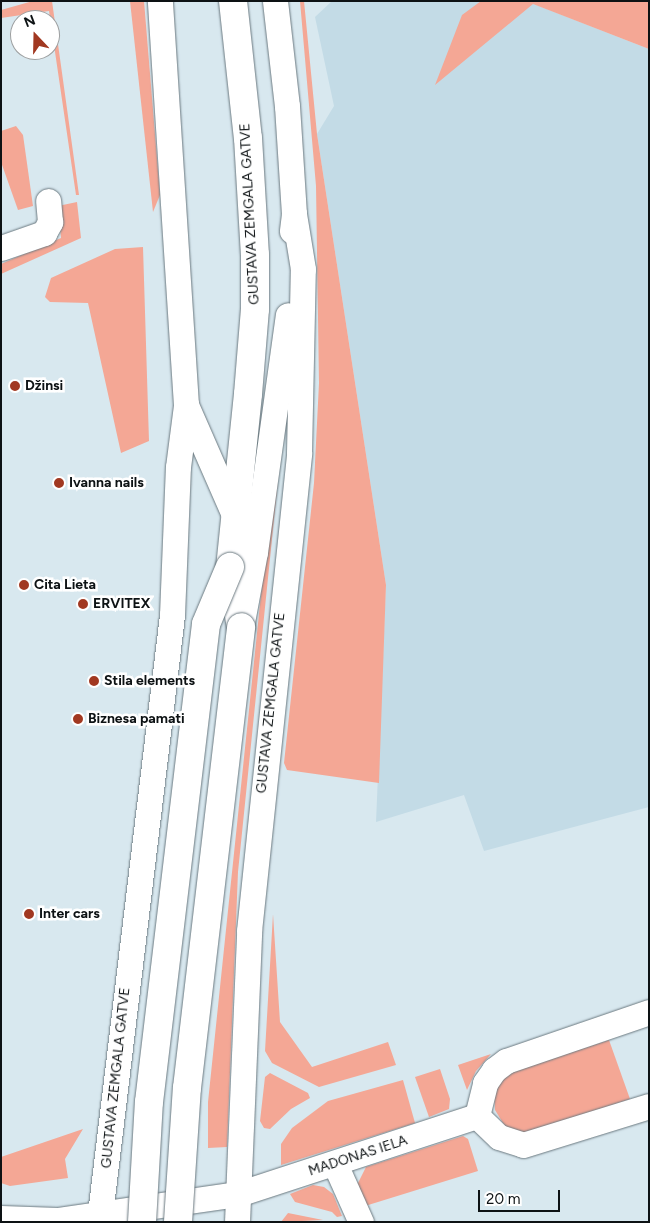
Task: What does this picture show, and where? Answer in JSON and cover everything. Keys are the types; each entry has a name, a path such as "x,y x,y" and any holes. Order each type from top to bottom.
{"main road":[{"name":"GUSTAVA ZEMGALA GATVE","path":"178,1222 187,1088 241,627 230,567 255,309 255,255 248,138 233,1"},
{"name":"GUSTAVA ZEMGALA GATVE","path":"142,1222 149,1102 206,624 230,567"}],"street":[{"name":"GUSTAVA ZEMGALA GATVE","path":"99,1218 112,1138 127,976 172,616 178,467 186,405 160,1"},
{"name":"GUSTAVA ZEMGALA GATVE","path":"237,1222 249,931 299,453 302,270 294,214 275,1"},
{"path":"1,248 44,233 50,222 48,201"},
{"name":"GUSTAVA ZEMGALA GATVE","path":"241,627 256,552 282,374 294,214"},
{"name":"GUSTAVA ZEMGALA GATVE","path":"186,405 235,517"},
{"path":"649,1012 506,1061 494,1070 485,1084 477,1116 499,1137 523,1145 649,1106"},
{"name":"MADONAS IELA","path":"1,1218 57,1220 99,1218 238,1194 477,1116"},
{"path":"334,1164 361,1222"}],"shaded area":[{"path":"33,1 52,1 53,10 10,10 10,17 1,18 1,10"},
{"path":"130,1 144,1 160,195 153,212"},
{"path":"300,1 304,1 317,134 386,585 379,783 287,770 284,763 314,483 319,383 316,186"},
{"path":"332,1 526,1 649,49 649,807 484,851 464,795 376,822 386,585 317,134 334,106 315,17"},
{"path":"481,1 649,1 649,49 533,4 435,85 462,15"},
{"path":"60,58 79,195 76,195 56,60"},
{"path":"16,126 23,135 33,206 18,210 1,162 1,131"},
{"path":"77,202 81,238 1,274 1,264 61,238 58,206"},
{"path":"143,247 149,441 121,453 88,303 50,302 45,297 51,278 115,249"},
{"path":"273,480 278,480 238,872 227,1147 208,1148 208,1102"},
{"path":"273,914 280,1022 312,1067 388,1042 396,1065 319,1087 272,1063 265,1051"},
{"path":"609,1040 630,1099 527,1134 506,1128 495,1110 494,1091 504,1074"},
{"path":"491,1054 476,1071 467,1090 458,1065"},
{"path":"440,1069 450,1099 449,1109 429,1117 415,1077"},
{"path":"270,1073 308,1093 310,1098 291,1109 270,1129 264,1128 260,1121 265,1077"},
{"path":"403,1080 415,1123 281,1165 281,1144 292,1128 328,1101"},
{"path":"83,1129 65,1159 68,1178 10,1186 1,1183 1,1157"},
{"path":"463,1136 468,1139 478,1171 365,1206 357,1185 366,1167"},
{"path":"313,1185 324,1187 333,1194 342,1216 337,1217 332,1212 295,1202 290,1194"},
{"path":"288,1213 323,1220 281,1222"}],"place":[{"name":"Džinsi","path":"15,386"},
{"name":"Ivanna nails","path":"59,483"},
{"name":"Cita Lieta","path":"24,585"},
{"name":"ERVITEX","path":"83,604"},
{"name":"Stila elements","path":"94,681"},
{"name":"Biznesa pamati","path":"78,719"},
{"name":"Inter cars","path":"29,914"}]}
